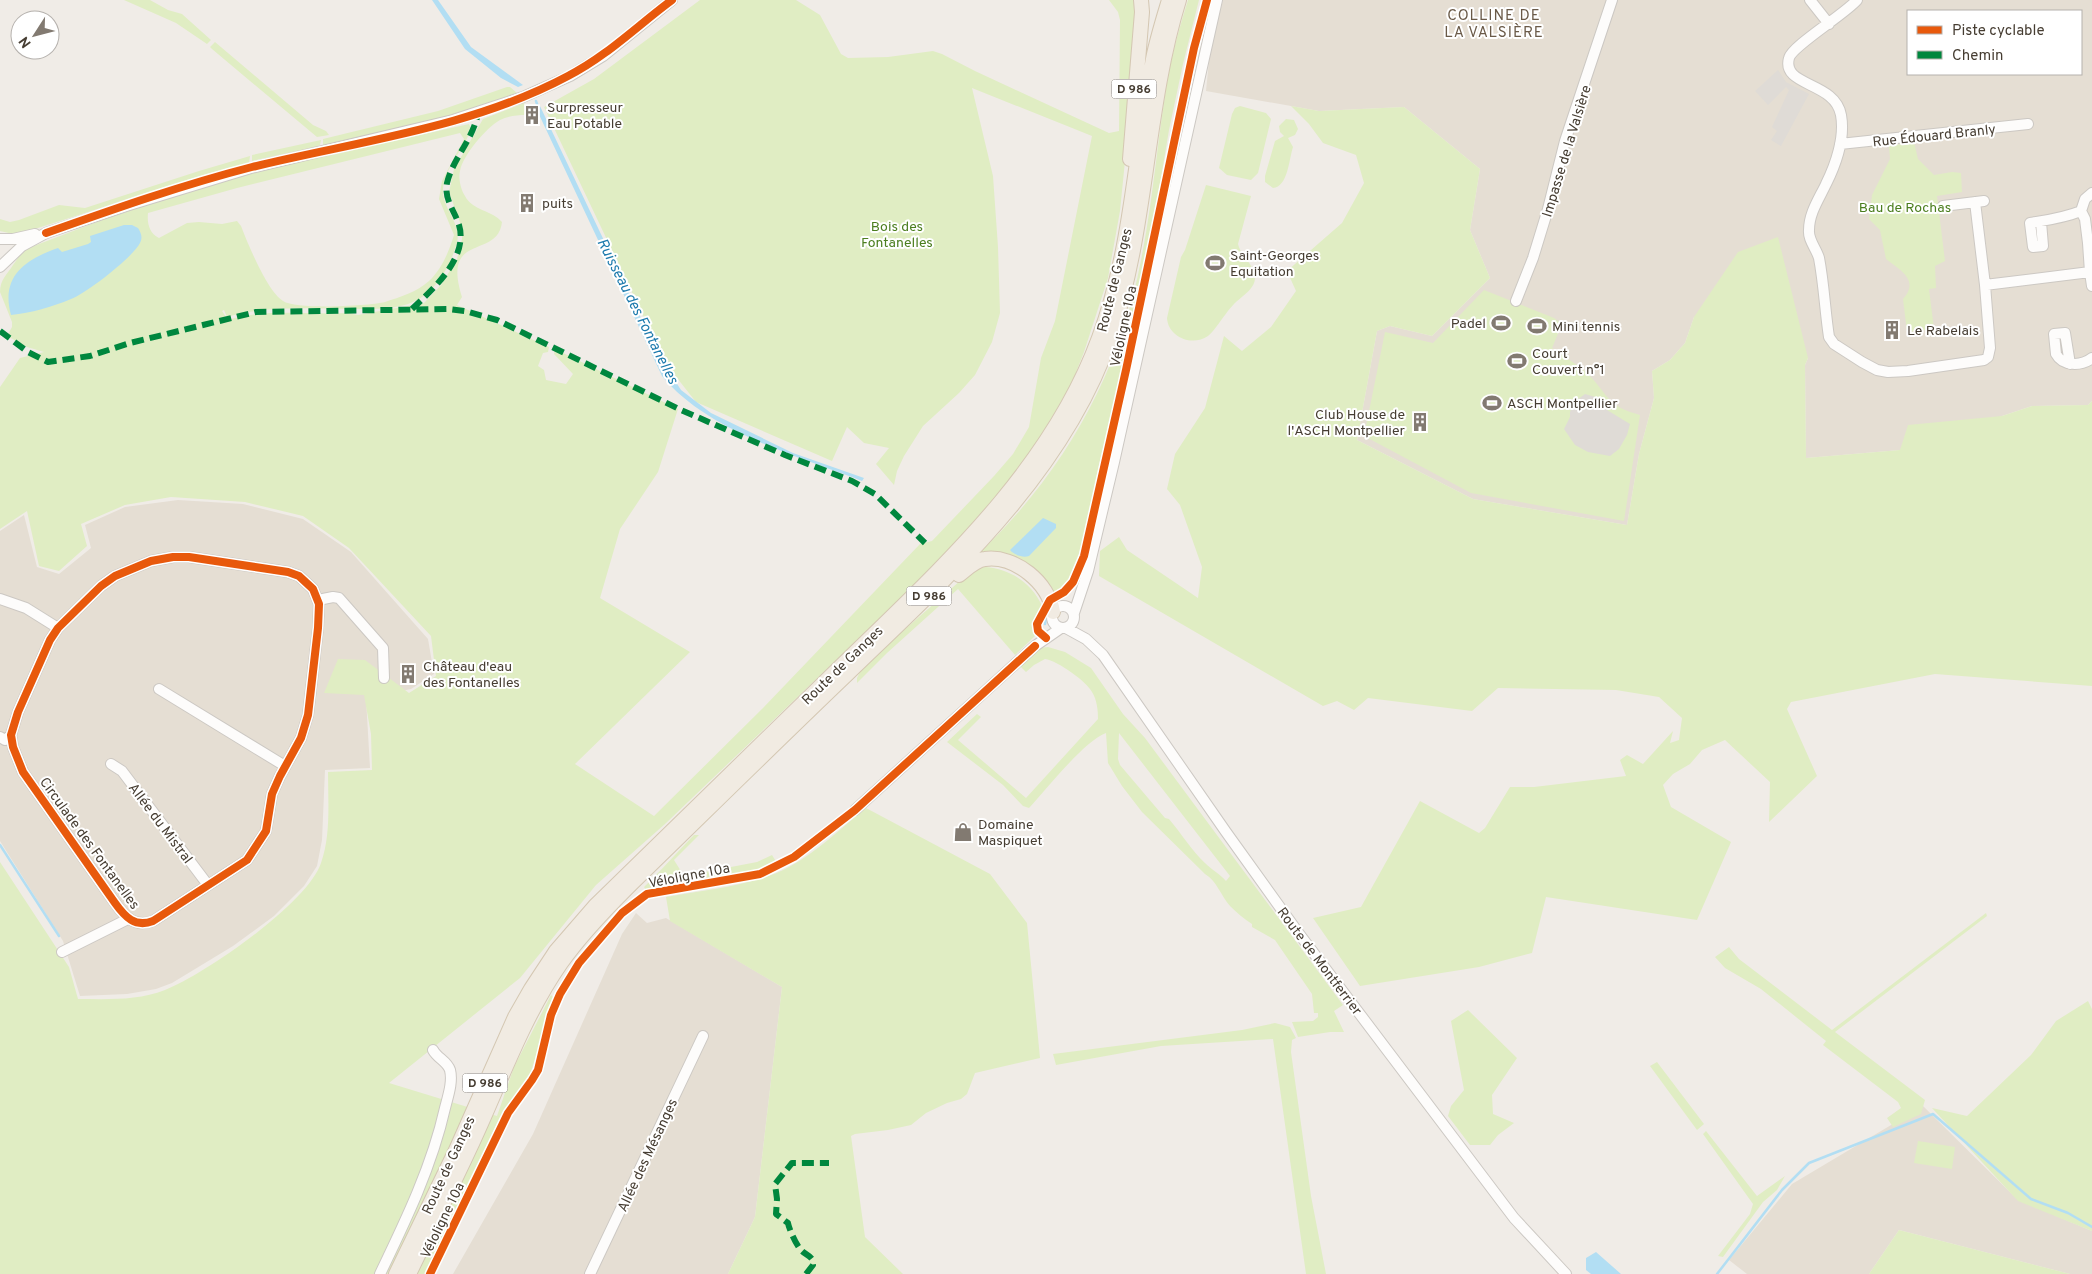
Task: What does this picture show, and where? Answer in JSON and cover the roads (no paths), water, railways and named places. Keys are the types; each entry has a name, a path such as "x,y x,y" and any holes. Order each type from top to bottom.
{"main road":[{"name":"Route de Ganges","path":"396,1274 456,1150 515,1017 556,951 595,906 929,580 999,504 1058,422 1089,363 1100,337 1122,256 1154,57 1168,0"},
{"name":"Route de Ganges","path":"409,1274 468,1152 524,1027 539,998 565,958 600,914 947,578 1030,484 1064,434 1084,399 1111,337 1127,282 1141,210 1162,64 1179,0"},
{"name":"D 986","path":"1100,337 1103,310 1119,244 1129,177 1142,4"},
{"path":"819,701 970,566 978,561 985,559 1000,560 1030,574 1046,592 1059,619"}],"street":[{"path":"0,240 46,233 203,181 453,120 523,97 570,76 603,56 672,0"},
{"path":"1059,619 1071,625 1092,557 1216,0"},
{"name":"Impasse de la Valsière","path":"1516,301 1533,258 1548,209 1565,141 1612,0"},
{"path":"1810,0 1829,24"},
{"path":"1858,0 1793,51 1788,62 1790,71 1796,78 1828,93 1838,106 1842,117 1840,144 1831,173 1812,210 1808,230 1819,259 1831,341 1877,370 1888,372 1908,371 1980,361 1988,357 1990,348 1980,201 1943,206"},
{"name":"Rue Édouard Branly","path":"1840,144 2028,124"},
{"path":"2092,193 2085,199 2081,211 2085,219 2090,242 2092,286"},
{"path":"2041,222 2063,218 2081,211"},
{"path":"3,266 22,246 46,233"},
{"path":"0,240 9,250 3,266"},
{"path":"1985,284 2090,272"},
{"path":"2070,364 2083,363 2092,358"},
{"path":"0,737 6,740 11,735 18,712 50,640 58,628 100,586 115,576 151,561 173,557 189,557 288,572 299,576 307,583 318,600 338,598 383,648 384,678"},
{"path":"1059,619 1083,584"},
{"path":"0,599 26,608 58,628"},
{"name":"Circulade des Fontanelles","path":"11,735 13,747 23,772 128,919 143,923 153,921 246,860 266,831 272,794 301,738 308,715 318,628 318,600"},
{"path":"854,810 1035,646 1069,608 1074,616"},
{"name":"Route de Montferrier","path":"1074,616 1086,639"},
{"name":"Route de Montferrier","path":"1059,619 1086,639 1103,655 1226,832 1376,1036 1514,1218 1566,1274"},
{"path":"160,690 285,766"},
{"name":"Allée du Mistral","path":"111,764 122,772 208,885"},
{"path":"62,952 128,919"},
{"name":"Allée des Mésanges","path":"590,1274 703,1036"},
{"path":"380,1274 420,1186 442,1121 449,1091 450,1070 447,1064 433,1050"}],"water":[{"path":"432,0 438,0 471,47 523,85 518,87 501,78 465,49"},
{"path":"539,104 659,356 681,390 711,413 793,453 864,478 862,481 782,451 728,427 703,412 681,395 662,376 535,106"},
{"path":"124,225 132,225 138,228 141,241 129,257 109,274 88,290 71,299 26,313 11,315 9,289 13,279 27,263 58,248 62,252 88,244 91,242 90,236"},
{"path":"1043,518 1056,524 1056,528 1029,556 1016,555 1012,552 1010,550"},
{"path":"1596,1252 1621,1274 1591,1274 1586,1270 1586,1258"}],"waterway":[{"name":"Ruisseau des Fontanelles","path":"536,101 538,107"},
{"path":"1045,624 1047,613"},
{"path":"0,845 59,936"},
{"path":"1717,1274 1782,1190 1809,1163 1933,1114 2031,1199 2068,1213 2092,1227"}],"place":[{"name":"Surpresseur Eau Potable","path":"532,115"},
{"name":"puits","path":"527,203"},
{"name":"Saint-Georges Equitation","path":"1215,263"},
{"name":"Padel","path":"1501,323"},
{"name":"Mini tennis","path":"1537,326"},
{"name":"Le Rabelais","path":"1892,330"},
{"name":"Court Couvert n°1","path":"1517,361"},
{"name":"ASCH Montpellier","path":"1492,403"},
{"name":"Club House de l'ASCH Montpellier","path":"1420,422"},
{"name":"Château d'eau des Fontanelles","path":"408,674"},
{"name":"Domaine Maspiquet","path":"963,832"}],"district":[{"name":"COLLINE DE LA VALSIÈRE","path":"1494,24"}],"park label":[{"name":"Bau de Rochas","path":"1905,207"},
{"name":"Bois des Fontanelles","path":"897,234"}]}
